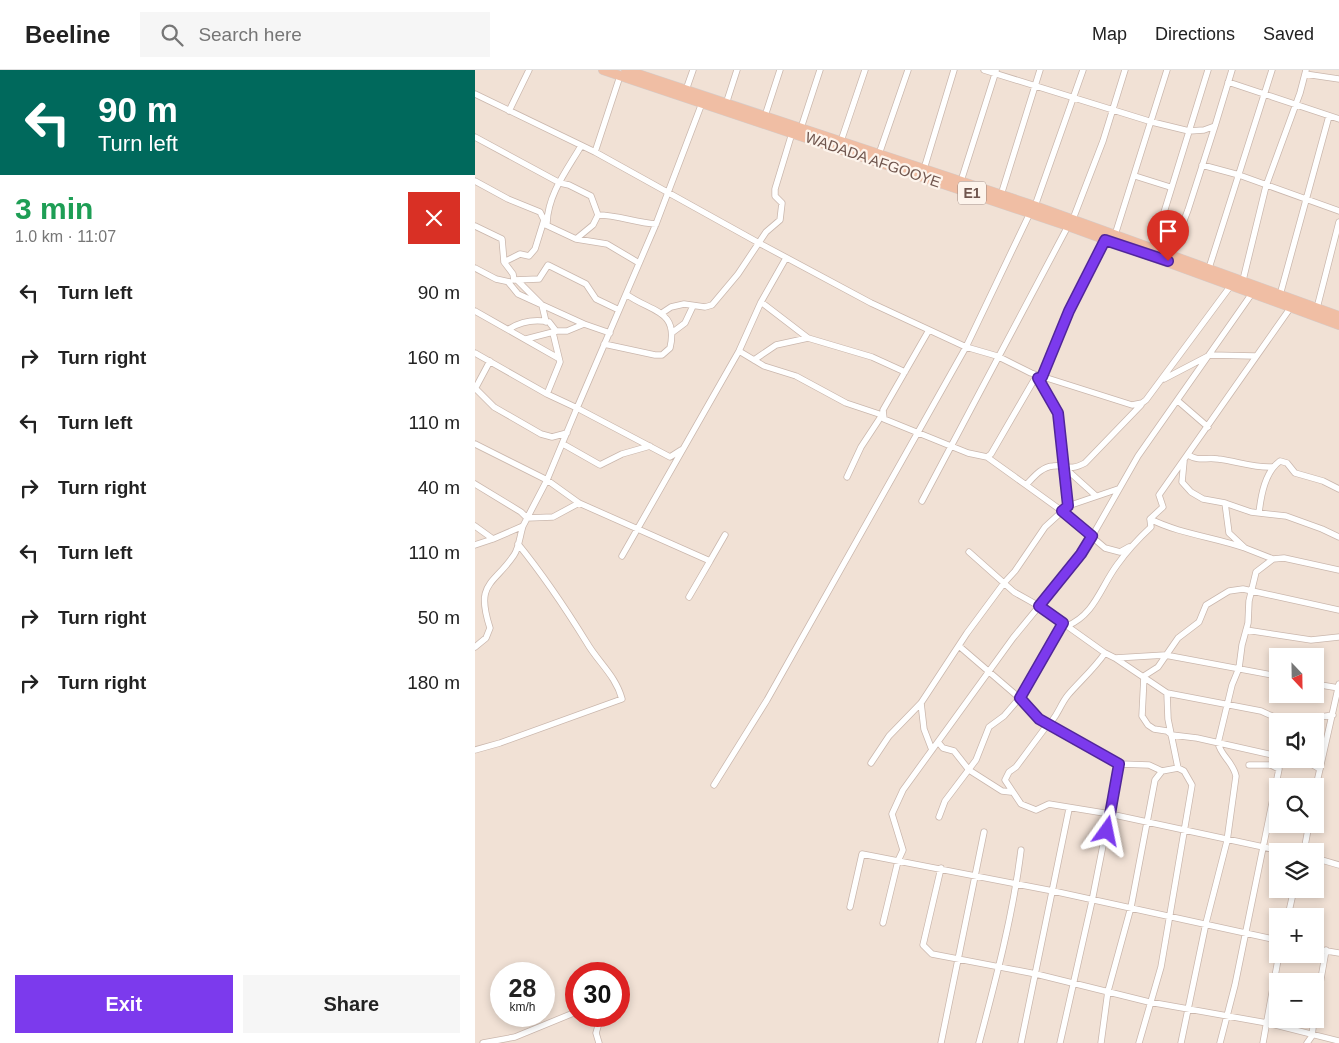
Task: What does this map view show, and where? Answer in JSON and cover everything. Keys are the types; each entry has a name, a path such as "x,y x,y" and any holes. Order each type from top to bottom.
{"highway":[{"name":"WADADA AFGOOYE","path":"603,70 623,73 685,90 765,116 1001,195 1033,210"},
{"name":"WADADA AFGOOYE","path":"623,73 702,103 1171,254 1339,316"},
{"name":"WADADA AFGOOYE","path":"1070,223 1105,240 1232,284 1339,325"}],"street":[{"path":"509,111 529,70"},
{"path":"685,90 693,70"},
{"path":"726,104 737,70"},
{"path":"765,116 780,70"},
{"path":"801,128 820,70"},
{"path":"841,141 865,70"},
{"path":"879,154 908,70"},
{"path":"924,169 954,70"},
{"path":"984,70 996,72 1152,122 1189,131 1204,130 1215,126"},
{"path":"1001,195 1040,70"},
{"path":"714,785 767,700 916,432 966,347 1033,210 1075,97 1083,70"},
{"path":"922,501 953,446 997,356 1070,223 1103,141 1125,70"},
{"path":"1115,235 1167,70"},
{"path":"1153,248 1170,187 1208,70"},
{"path":"1171,254 1203,165 1232,70"},
{"path":"1209,268 1271,70"},
{"path":"961,181 996,72"},
{"path":"1243,280 1266,186 1306,72 1339,79"},
{"path":"595,152 623,73"},
{"path":"1228,82 1295,106 1339,119"},
{"path":"475,94 595,152 759,244 929,330 966,347 997,356 1040,377 1132,404 1142,403"},
{"path":"475,647 486,638 490,628 483,612 483,595 487,582 515,554 523,526 563,444 656,224 702,103"},
{"path":"1280,294 1329,116"},
{"path":"663,313 679,304 693,306 711,305 738,274 766,232 780,220 782,203 775,196 775,189 792,132"},
{"path":"475,137 560,183 569,185 591,196 597,215 593,225 576,239"},
{"path":"504,262 520,254 529,256 535,249 545,222 547,209 581,146"},
{"path":"1203,165 1239,175 1339,211"},
{"path":"1135,176 1170,187"},
{"path":"475,181 507,199 540,212 545,222 576,239 607,244 639,263"},
{"path":"597,215 616,215 630,221 656,224"},
{"path":"1317,308 1339,222"},
{"path":"476,229 502,239 504,262 513,274 518,294 584,324 610,333"},
{"path":"987,457 991,454 1034,380 1040,377 1069,311 1105,240"},
{"path":"622,556 681,449 739,351 761,302 786,258"},
{"path":"514,282 539,279 548,265 586,284 595,299 619,310"},
{"path":"475,268 514,282 542,305 547,322"},
{"path":"1026,485 1041,471 1052,466 1077,467 1085,463 1162,380 1232,284"},
{"path":"883,923 898,861 903,850 892,814 903,790 989,670 1081,554 1138,456 1253,292"},
{"path":"605,344 655,356 662,355 670,348 673,332 670,323 663,313 637,302 626,294"},
{"path":"761,302 808,338 872,357 905,372"},
{"path":"673,332 685,323 693,306"},
{"path":"1150,519 1163,506 1159,495 1291,307"},
{"path":"475,311 558,358"},
{"path":"509,329 522,322 547,322 553,325 560,366 547,394"},
{"path":"526,339 554,332 567,331 584,324"},
{"path":"847,477 861,447 882,415 929,330"},
{"path":"754,360 776,345 808,338"},
{"path":"739,351 764,366 796,376 846,403 882,415 884,419 916,432 987,457 1062,511 1105,548 1120,552 1151,527 1150,519"},
{"path":"475,353 547,394 670,457 681,449"},
{"path":"1162,380 1210,355 1255,356"},
{"path":"490,361 475,389 494,407 541,434 552,437 567,432"},
{"path":"1040,377 1058,413 1062,434 1062,463 1065,468 1095,495"},
{"path":"1178,401 1208,427"},
{"path":"475,444 547,480 579,503 710,561"},
{"path":"563,444 601,465 622,454 650,446"},
{"path":"1188,455 1196,460 1217,459 1254,468 1272,467 1281,461 1287,462 1295,473 1323,481 1339,489"},
{"path":"1184,460 1182,482 1191,492 1203,499 1259,513 1286,516 1322,528 1339,537"},
{"path":"1259,513 1264,486 1272,467"},
{"path":"1065,468 1068,506"},
{"path":"475,484 521,512 527,518 553,517 579,503"},
{"path":"871,762 889,736 921,703 959,646 1045,527 1068,506 1095,495 1118,489"},
{"path":"1225,503 1229,533 1245,548"},
{"path":"1150,519 1173,530 1217,538 1273,559 1284,558 1339,570"},
{"path":"475,526 493,539"},
{"path":"475,545 523,526"},
{"path":"689,597 725,535"},
{"path":"475,750 500,744 622,699 620,690 588,645 576,622 518,544"},
{"path":"939,817 945,801 969,770 982,747 989,727 998,722 1020,698 1065,625 1086,616 1132,544"},
{"path":"969,552 1014,592 1039,606 1105,653 1144,676 1167,693 1261,711 1269,715"},
{"path":"1181,1043 1206,923 1227,841 1236,776 1235,769 1219,750 1218,743 1227,705 1239,668 1251,591 1256,572 1273,559"},
{"path":"1144,676 1158,666 1178,638 1199,622 1206,605 1214,598 1229,591 1251,591 1339,610"},
{"path":"1245,630 1311,640 1339,637"},
{"path":"959,646 1020,698 1039,719 1049,725 1119,764 1149,765 1162,771 1178,768 1184,771 1192,785 1161,967 1149,1002 1139,1043"},
{"path":"1105,653 1098,664 1068,695 1049,725 1016,767 1009,772 1005,780 1011,792 1028,808 1036,810 1049,804 1069,809 1110,814 1269,849"},
{"path":"1115,658 1165,655 1269,674"},
{"path":"1144,676 1142,716 1148,726 1167,731 1172,736 1218,743 1269,754"},
{"path":"1318,778 1339,687 1324,685"},
{"path":"1167,693 1167,719 1178,768"},
{"path":"921,703 924,729 932,750"},
{"path":"1324,716 1333,715"},
{"path":"938,742 943,748 954,751 969,770 1002,791 1011,792"},
{"path":"1059,1043 1092,901 1119,764"},
{"path":"1220,1043 1225,1016 1235,985 1244,933 1279,769 1271,764 1249,764"},
{"path":"1101,1043 1108,991 1131,907 1155,780 1162,771"},
{"path":"1021,1043 1069,809"},
{"path":"941,1043 977,876 984,832"},
{"path":"979,1043 999,967 1017,885 1021,850"},
{"path":"850,907 862,854 941,868 1092,901 1170,915 1269,938"},
{"path":"1324,861 1339,865"},
{"path":"941,868 923,945 932,954 1036,974 1149,1002 1267,1023 1312,1036 1339,1041"},
{"path":"1322,973 1326,950 1339,953"},
{"path":"1263,1043 1277,963"},
{"path":"483,1043 511,1040 565,1017"},
{"path":"597,1027 595,1033 599,1043"},
{"path":"1307,1043 1312,1036 1313,1028"}],"shaded area":[{"path":"475,70 1339,70 1339,1043 475,1043"}],"route":[{"path":"1107,831 1119,764 1039,719 1020,698 1063,623 1039,606 1081,554 1092,536 1080,528 1062,511 1068,506 1065,468 1062,463 1061,454 1062,434 1059,428 1058,413 1038,378 1042,377 1069,311 1105,240 1168,261"}]}
